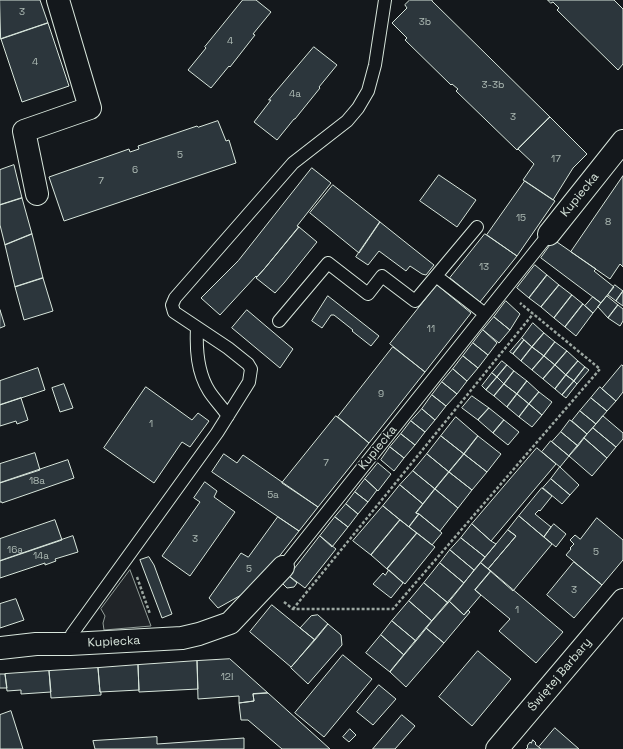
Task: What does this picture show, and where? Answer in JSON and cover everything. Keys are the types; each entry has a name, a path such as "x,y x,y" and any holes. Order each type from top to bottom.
{"street":[{"path":"37,194 24,131 90,108 58,0"},
{"name":"Kupiecka","path":"549,234 623,141"},
{"name":"Kupiecka","path":"0,648 36,644 70,644 182,638 199,634 230,623 283,567"},
{"name":"Świętej Barbary","path":"497,749 623,600"}],"lane":[{"path":"228,416 209,390 203,378 198,358 197,328 174,312 172,305 175,298 293,163 347,121 358,108 368,91 375,64 384,0"},
{"path":"279,321 328,263 368,294 382,276 415,301 477,227"},
{"name":"Kupiecka","path":"283,567 549,234"},
{"path":"436,276 485,314"},
{"name":"Kupiecka","path":"70,644 72,634 217,433 249,382 251,369 248,364 228,348 197,328"}],"path":[{"path":"264,587 293,609 393,609 600,369 504,290"},
{"path":"293,609 533,314"},
{"path":"129,554 159,639"}],"shaded area":[{"path":"130,570 151,626 104,630 103,623 105,616 101,609"}],"building":[{"path":"0,0 40,0 48,23 1,39"},
{"path":"243,0 256,0 271,12 253,34 255,35 230,67 229,66 211,88 188,70"},
{"path":"410,0 432,0 550,117 517,150 456,91 458,89 452,84 451,85 405,40 407,38 392,23 407,8 405,5"},
{"path":"548,0 614,0 623,9 623,64 618,70 557,10 559,8 553,2 551,3"},
{"path":"48,23 69,86 22,102 1,39"},
{"path":"314,47 337,65 277,140 254,122 271,100 269,100"},
{"path":"550,117 587,154 573,168 553,200 523,180 534,164 518,149"},
{"path":"218,121 226,141 229,140 236,163 64,221 49,177 129,149 130,152 139,149 138,146 197,126 198,127"},
{"path":"14,165 22,198 0,205 0,170"},
{"path":"312,168 331,183 297,226 299,227 265,268 220,315 201,298 238,261"},
{"path":"439,175 476,200 457,227 420,201"},
{"path":"623,176 623,267 620,264 610,279 571,252"},
{"path":"525,181 555,201 517,256 487,235"},
{"path":"333,185 380,222 359,253 310,213"},
{"path":"22,198 32,234 5,245 0,225 0,205"},
{"path":"380,222 434,265 426,275 410,266 406,271 379,251 368,265 356,257"},
{"path":"299,227 317,242 275,293 256,278"},
{"path":"32,234 43,278 15,287 5,245"},
{"path":"485,234 517,256 480,302 450,278"},
{"path":"554,240 596,269 594,271 614,287 601,303 541,258"},
{"path":"535,265 547,275 529,298 517,288"},
{"path":"547,275 559,285 541,307 529,298"},
{"path":"43,278 53,311 24,320 15,287"},
{"path":"437,285 471,313 425,372 390,344"},
{"path":"559,285 572,295 554,318 541,307"},
{"path":"615,285 623,291 616,301 608,295"},
{"path":"623,291 623,306 616,301"},
{"path":"572,295 583,304 565,327 554,318"},
{"path":"328,296 379,336 371,346 334,315 331,315 322,328 312,321"},
{"path":"607,296 618,305 608,318 598,307"},
{"path":"593,297 601,303 593,313 585,306"},
{"path":"506,301 520,314 510,330 494,317"},
{"path":"583,304 593,313 576,336 565,327"},
{"path":"618,305 623,309 623,321 620,326 608,318"},
{"path":"0,310 5,326 0,328"},
{"path":"247,310 293,349 280,368 232,328"},
{"path":"494,317 510,330 499,343 483,330"},
{"path":"533,323 544,333 532,347 522,338"},
{"path":"483,330 497,343 488,355 473,343"},
{"path":"544,333 555,342 544,356 532,347"},
{"path":"522,338 524,340 513,354 510,352"},
{"path":"524,340 532,347 521,361 513,354"},
{"path":"555,342 567,351 555,365 544,356"},
{"path":"473,343 488,355 478,368 463,356"},
{"path":"393,347 425,372 369,443 338,417"},
{"path":"532,347 544,356 532,370 521,361"},
{"path":"567,351 578,361 566,375 555,365"},
{"path":"463,356 478,368 467,381 453,369"},
{"path":"544,356 555,365 543,379 532,370"},
{"path":"502,361 507,365 497,377 492,373"},
{"path":"578,361 585,367 574,381 566,375"},
{"path":"507,365 514,371 504,384 497,377"},
{"path":"555,365 566,375 555,389 543,379"},
{"path":"622,365 623,392 616,401 602,389"},
{"path":"585,367 589,370 577,384 574,381"},
{"path":"38,368 45,390 0,405 0,381"},
{"path":"453,369 467,381 457,394 442,382"},
{"path":"514,371 527,381 517,394 504,384"},
{"path":"492,373 497,377 486,390 482,386"},
{"path":"566,375 574,381 562,395 555,389"},
{"path":"497,377 504,384 494,396 486,390"},
{"path":"527,381 539,392 529,404 517,394"},
{"path":"574,381 577,384 566,398 562,395"},
{"path":"442,382 457,394 446,406 432,395"},
{"path":"64,384 73,408 60,412 52,388"},
{"path":"504,384 517,394 507,407 494,396"},
{"path":"146,387 192,420 198,413 209,421 190,447 182,442 154,483 104,448"},
{"path":"600,387 616,401 607,411 591,398"},
{"path":"539,392 552,402 542,415 529,404"},
{"path":"517,394 529,404 519,417 507,407"},
{"path":"432,395 446,406 435,420 422,409"},
{"path":"472,396 489,408 478,420 462,408"},
{"path":"21,398 28,420 17,424 16,421 0,426 0,405"},
{"path":"591,398 607,411 596,424 580,411"},
{"path":"529,404 542,415 532,427 519,417"},
{"path":"489,408 504,420 493,433 478,420"},
{"path":"422,409 435,420 425,432 411,421"},
{"path":"580,411 596,424 587,434 572,421"},
{"path":"336,416 369,443 318,507 282,483"},
{"path":"603,416 623,433 623,439 616,447 593,428"},
{"path":"456,417 478,436 464,454 441,436"},
{"path":"504,420 519,432 508,445 493,433"},
{"path":"570,420 587,434 578,446 561,432"},
{"path":"411,421 425,432 415,445 401,434"},
{"path":"593,428 616,447 607,458 584,438"},
{"path":"561,432 578,446 569,456 552,442"},
{"path":"401,434 415,445 404,458 390,447"},
{"path":"441,436 464,454 449,472 427,454"},
{"path":"478,436 501,454 487,472 464,454"},
{"path":"584,438 607,458 592,476 569,456"},
{"path":"551,441 569,456 560,467 542,452"},
{"path":"390,447 404,458 394,471 381,460"},
{"path":"537,448 556,464 491,541 472,524"},
{"path":"35,453 40,470 0,483 0,464"},
{"path":"224,454 237,463 243,455 318,507 299,531 212,472"},
{"path":"427,454 449,472 435,489 413,471"},
{"path":"464,454 487,472 472,490 449,472"},
{"path":"68,460 74,478 2,503 0,502 0,483"},
{"path":"378,463 391,474 378,491 365,479"},
{"path":"560,467 579,485 570,495 551,479"},
{"path":"413,471 435,489 423,504 400,485"},
{"path":"449,472 472,490 458,508 435,489"},
{"path":"365,479 377,490 368,502 355,492"},
{"path":"551,479 570,495 562,504 543,488"},
{"path":"205,482 217,491 214,497 235,512 190,576 162,556 200,502 194,498"},
{"path":"400,485 423,504 416,513 419,514 409,527 383,506"},
{"path":"542,488 552,496 540,511 539,510 535,514 551,527 544,537 519,516"},
{"path":"435,489 458,508 440,531 416,513"},
{"path":"355,492 368,502 358,514 346,504"},
{"path":"346,504 358,514 348,527 335,517"},
{"path":"383,506 400,520 371,555 353,541"},
{"path":"419,514 442,533 432,545 409,527"},
{"path":"519,516 552,544 513,591 488,569 516,536 508,530"},
{"path":"278,517 299,531 260,581 243,594 218,608 209,598 241,553 248,557"},
{"path":"335,517 348,527 332,547 320,536"},
{"path":"597,518 623,540 623,560 602,585 566,555 574,544 570,540 575,535 580,539"},
{"path":"55,520 62,540 0,561 0,539"},
{"path":"400,520 417,533 387,569 371,555"},
{"path":"472,524 496,544 485,557 461,538"},
{"path":"554,524 566,534 556,547 544,537"},
{"path":"508,530 516,536 488,569 481,563"},
{"path":"417,533 435,547 405,584 387,569"},
{"path":"73,536 78,552 55,559 56,561 45,565 45,563 0,578 0,561"},
{"path":"320,536 336,549 305,588 289,576"},
{"path":"461,538 485,557 474,570 450,550"},
{"path":"450,550 474,570 464,583 440,563"},
{"path":"149,557 154,565 172,614 162,618 140,560"},
{"path":"574,562 602,585 574,618 547,595"},
{"path":"440,563 464,583 448,603 424,583"},
{"path":"481,563 491,571 475,590 481,595 464,615 449,601"},
{"path":"389,570 403,583 391,598 373,584 383,573 385,575"},
{"path":"491,571 563,632 536,663 499,631 510,619 475,590"},
{"path":"289,576 297,583 294,587 287,588 282,583"},
{"path":"424,583 448,603 432,621 409,601"},
{"path":"16,599 24,620 0,628 0,604"},
{"path":"409,601 432,621 416,641 392,621"},
{"path":"449,601 464,615 468,610 470,612 444,643 426,628"},
{"path":"272,605 315,640 291,667 250,632"},
{"path":"318,615 328,624 315,640 300,628 311,616"},
{"path":"392,621 416,641 404,655 381,635"},
{"path":"328,624 341,635 342,645 308,684 291,668"},
{"path":"426,628 444,643 406,687 390,672"},
{"path":"381,635 404,655 390,672 366,653"},
{"path":"478,651 511,679 472,726 439,697"},
{"path":"343,655 372,679 324,737 295,713"},
{"path":"230,659 268,693 253,694 254,701 239,703 239,696 198,699 197,661"},
{"path":"197,661 198,689 139,692 138,665"},
{"path":"138,665 139,690 100,692 98,668"},
{"path":"98,668 101,695 51,698 49,671"},
{"path":"49,671 51,692 21,694 21,690 7,691 5,674"},
{"path":"0,674 5,674 7,688 0,688"},
{"path":"379,685 396,699 373,725 357,712"},
{"path":"268,693 330,749 282,749 248,720 241,720 239,703 254,701 253,694"},
{"path":"11,711 23,749 0,749 0,715"},
{"path":"402,715 415,726 395,749 373,749"},
{"path":"555,728 579,749 541,749 539,747"},
{"path":"350,729 356,735 349,742 343,737"},
{"path":"157,737 157,744 244,738 244,749 95,749 93,741"},
{"path":"533,740 536,743 535,744 541,749 526,749"}]}
